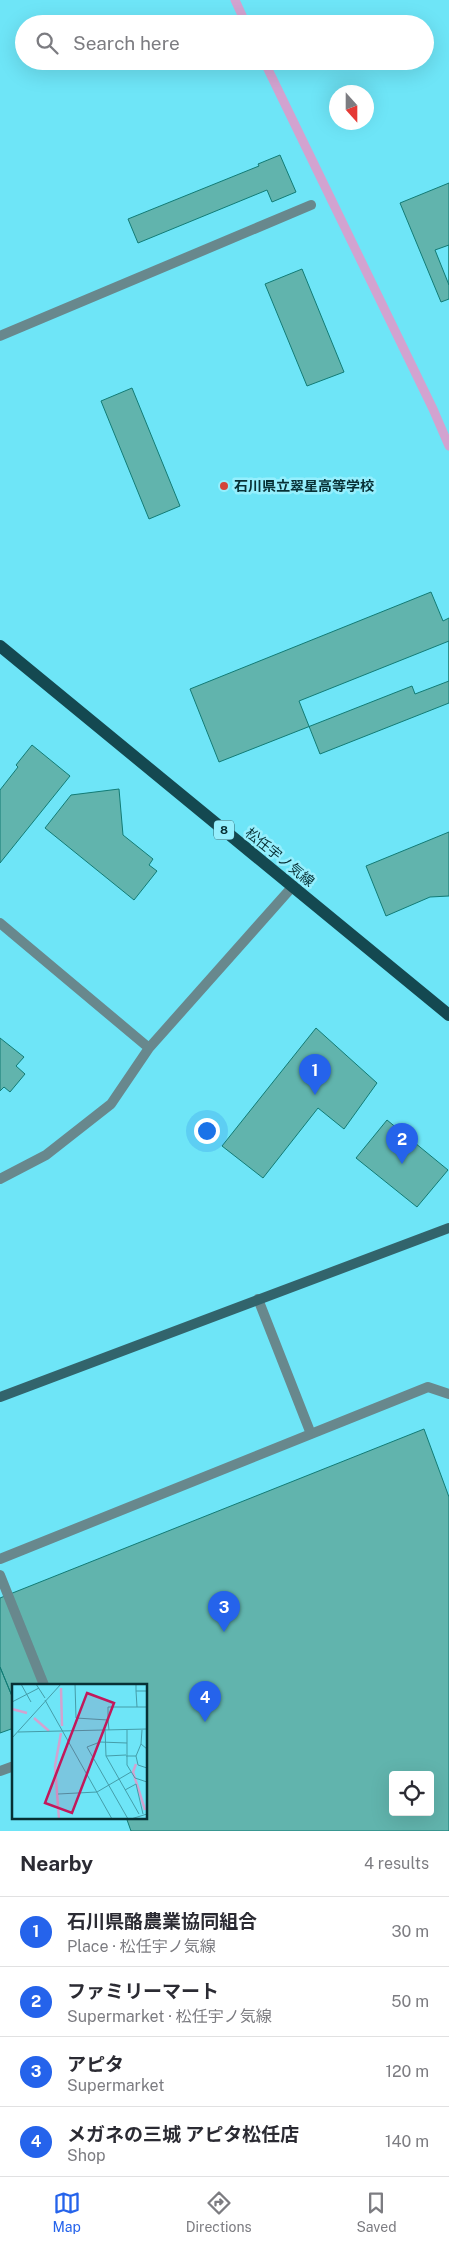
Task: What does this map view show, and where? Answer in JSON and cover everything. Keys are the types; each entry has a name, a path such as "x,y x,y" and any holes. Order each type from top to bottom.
{"main road":[{"name":"松任宇ノ気線","path":"0,646 449,1014"}],"street":[{"path":"0,336 310,205"},
{"path":"0,1179 46,1155 111,1104 149,1048 293,886"},
{"path":"0,923 149,1048"},
{"path":"0,1397 449,1228"},
{"path":"258,1299 311,1434"},
{"path":"0,1559 428,1387 449,1394"},
{"path":"0,1574 44,1684"},
{"path":"0,1771 12,1767"}],"building":[{"path":"280,155 296,192 272,202 267,190 138,243 128,219 259,166 258,164"},
{"path":"449,183 449,299 441,302 400,203"},
{"path":"449,245 449,285 435,250"},
{"path":"302,269 344,372 307,386 265,284"},
{"path":"132,388 180,506 149,519 101,401"},
{"path":"431,592 443,621 449,618 449,681 415,694 412,686 219,762 190,689"},
{"path":"449,641 449,703 320,754 299,701"},
{"path":"32,745 70,776 0,863 0,790"},
{"path":"119,789 123,835 153,859 149,865 157,871 134,900 45,828 71,795"},
{"path":"449,832 449,896 430,897 386,916 366,866"},
{"path":"316,1028 377,1083 344,1129 318,1108 263,1178 222,1146"},
{"path":"0,1038 24,1057 16,1066 25,1074 10,1092 4,1087 0,1091"},
{"path":"387,1120 448,1170 417,1207 356,1158"},
{"path":"424,1429 449,1497 449,1831 131,1831 126,1818 148,1818 148,1684 12,1684 12,1696 0,1667 0,1598"},
{"path":"0,1667 12,1696 12,1729 0,1733"}],"waterway":[{"path":"235,0 242,15"},
{"path":"268,70 433,409 449,446"}],"place":[{"name":"石川県立翠星高等学校","path":"224,486"},
{"name":"石川県酪農業協同組合","path":"315,1095"},
{"name":"ファミリーマート","path":"402,1164"},
{"name":"アピタ","path":"224,1632"},
{"name":"メガネの三城 アピタ松任店","path":"205,1722"}]}
